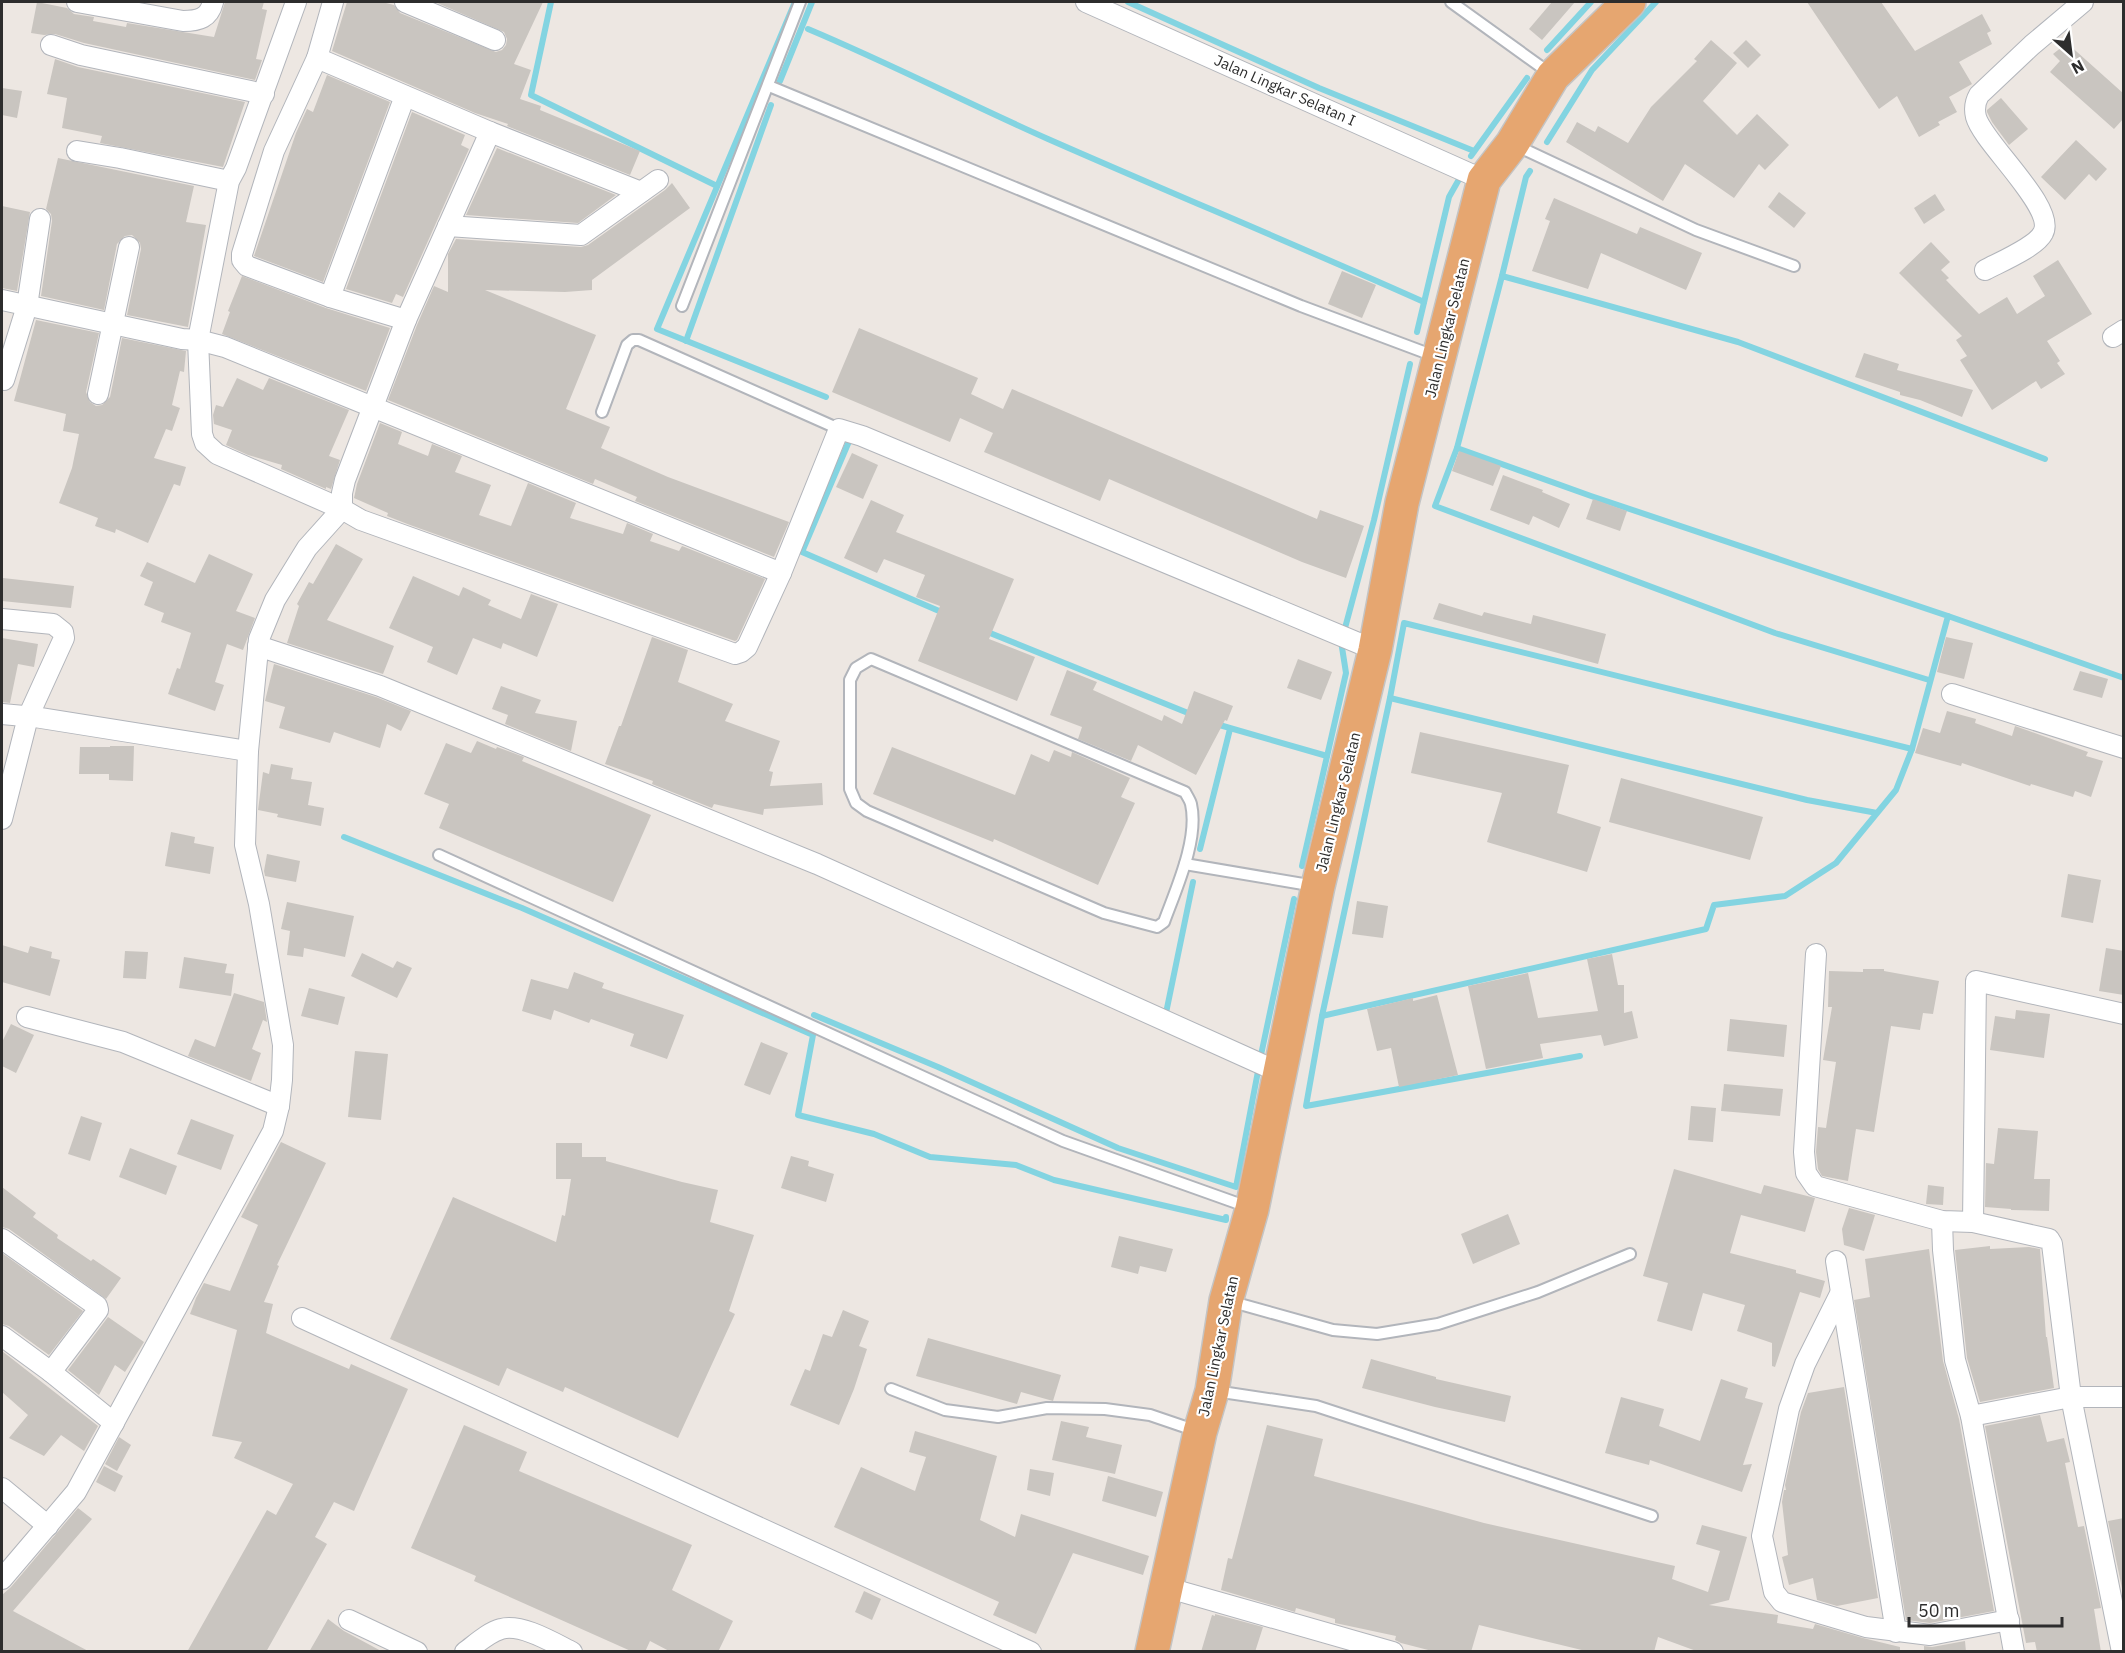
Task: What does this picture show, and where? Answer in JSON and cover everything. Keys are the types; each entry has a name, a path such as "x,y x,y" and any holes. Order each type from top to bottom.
{"highway":[{"name":"Jalan Lingkar Selatan","path":"1152,1652 1200,1432 1212,1391 1226,1300 1252,1209 1318,886 1375,650 1402,503 1484,180 1512,144 1553,76 1629,2"}],"street":[{"path":"76,2 183,21 197,21 205,17 213,2"},
{"path":"296,2 264,94 229,181 201,341 202,434 209,449 217,454 342,509 361,520 735,654 747,647 781,573 840,429 1375,650"},
{"path":"333,2 317,58 274,151 242,254 242,261 247,266 330,297 406,320"},
{"path":"405,2 495,40"},
{"name":"Jalan Lingkar Selatan I","path":"1086,2 1484,180"},
{"path":"1986,270 2035,242 2043,234 2046,226 2045,218 2031,194 1977,120 1975,102 1979,95 2032,45 2083,2"},
{"path":"51,45 81,55 264,94"},
{"path":"317,58 490,132 641,192"},
{"path":"330,297 405,96"},
{"path":"2,1579 76,1492 273,1131 282,1080 283,1044 259,904 245,845 248,751 259,639 276,600 307,548 342,509 345,480 406,320 490,132"},
{"path":"77,151 229,181"},
{"path":"448,226 580,235 658,180"},
{"path":"4,380 27,306 40,219"},
{"path":"98,394 129,247"},
{"path":"2,300 225,347 781,573"},
{"path":"2,619 53,624 63,632 64,639 2,819"},
{"path":"258,646 380,686 818,864 1279,1072"},
{"path":"1952,694 2124,748"},
{"path":"2,714 248,751"},
{"path":"1816,954 1804,1152 1806,1173 1815,1186 1942,1221 1972,1222 2049,1239 2052,1244 2071,1397 2122,1652"},
{"path":"1972,1222 1976,981 2124,1014"},
{"path":"27,1017 123,1042 279,1106"},
{"path":"1942,1221 1955,1360 1971,1416 2014,1652"},
{"path":"2,1239 97,1306 98,1310 51,1372"},
{"path":"1836,1261 1896,1632"},
{"path":"1840,1292 1805,1364 1788,1409 1762,1536 1774,1592 1782,1602 1866,1627 1896,1632 1930,1635 2009,1620"},
{"path":"302,1318 1031,1652"},
{"path":"2,1336 114,1423"},
{"path":"1971,1416 2071,1397 2124,1397"},
{"path":"2,1488 48,1526"},
{"path":"1166,1587 1393,1652"},
{"path":"349,1620 417,1652"},
{"path":"465,1652 499,1629 510,1627 546,1639 572,1652"}],"lane":[{"path":"682,306 800,2"},
{"path":"1451,2 1553,76"},
{"path":"769,86 1301,306 1440,358"},
{"path":"1512,144 1696,230 1794,266"},
{"path":"602,412 627,345 633,340 639,340 840,429"},
{"path":"871,659 1185,792 1191,803 1192,827 1185,864 1164,922 1157,927 1104,913 867,811 856,803 850,789 850,680 856,668 871,659"},
{"path":"439,855 1063,1141 1252,1209"},
{"path":"1185,864 1318,886"},
{"path":"1226,1300 1333,1330 1377,1334 1438,1324 1538,1292 1630,1254"},
{"path":"891,1389 945,1410 998,1417 1047,1408 1105,1409 1150,1415 1200,1432"},
{"path":"1212,1391 1316,1406 1652,1516"}],"building":[{"path":"37,2 67,8 74,14 94,17 93,21 126,27 127,23 214,37 225,2 264,2 262,9 267,10 256,59 262,60 255,80 84,43 55,34 31,33"},
{"path":"347,2 382,2 394,5 400,13 496,52 502,50 506,45 507,39 504,32 435,2 543,2 514,64 531,70 520,99 541,106 540,110 640,151 630,175 507,126 508,124 475,113 332,51"},
{"path":"1552,2 1575,2 1542,40 1529,29"},
{"path":"1807,2 1881,2 1915,51 1982,14 1991,31 1987,33 1992,44 1959,62 1972,84 1949,97 1957,112 1938,122 1940,125 1919,137 1897,96 1879,109"},
{"path":"1711,40 1737,63 1703,101 1737,135 1757,114 1789,145 1765,170 1759,164 1734,198 1685,164 1663,201 1566,142 1577,122 1595,132 1598,126 1628,143 1651,107 1697,61 1694,59"},
{"path":"1746,40 1761,55 1748,68 1733,53"},
{"path":"2067,43 2124,94 2124,118 2114,129 2050,72 2060,61 2053,54"},
{"path":"55,59 78,67 245,102 223,167 100,143 102,136 62,128 67,98 47,94"},
{"path":"327,75 390,102 323,282 254,256 296,133 307,109 313,112"},
{"path":"2,88 22,91 17,118 2,115"},
{"path":"2001,98 2028,129 2009,145 1987,112"},
{"path":"412,112 465,135 461,145 469,149 403,297 396,294 392,303 346,289"},
{"path":"2076,140 2107,169 2096,181 2089,174 2065,200 2041,177"},
{"path":"497,148 616,195 578,223 466,215"},
{"path":"58,158 194,186 186,222 206,225 188,327 127,315 141,249 140,243 132,235 125,236 117,244 104,310 41,296 52,221 51,214 46,209"},
{"path":"672,183 690,208 592,280 592,290 565,292 485,290 596,335 566,409 610,427 601,448 668,477 789,522 774,557 635,501 637,497 595,479 593,484 388,400 434,286 448,292 448,254 456,239 581,247 588,245"},
{"path":"1779,192 1806,213 1794,228 1768,207"},
{"path":"1935,194 1945,210 1924,224 1914,208"},
{"path":"1554,198 1637,234 1640,227 1702,253 1686,290 1601,253 1588,289 1532,271 1550,221 1545,219"},
{"path":"2,206 30,212 17,291 2,288"},
{"path":"1931,242 1950,262 1941,270 1949,278 1946,280 1979,314 2007,297 2017,314 2045,296 2033,276 2058,260 2092,314 2047,341 2060,361 2057,363 2065,374 2041,389 2036,381 1992,410 1960,360 1967,356 1956,340 1962,336 1899,273"},
{"path":"1342,271 1376,285 1362,318 1328,304"},
{"path":"242,276 326,308 390,328 366,391 222,334 230,312 228,311"},
{"path":"36,320 99,333 86,392 90,402 96,406 102,405 110,397 122,338 186,351 184,372 180,371 172,405 180,408 172,431 166,429 154,458 186,467 180,486 174,484 148,543 116,529 115,533 95,526 98,518 59,503 72,468 79,434 63,431 66,414 14,401"},
{"path":"859,328 978,378 971,394 1003,409 1012,389 1317,519 1320,510 1364,526 1346,578 1302,562 1109,479 1100,501 984,452 993,433 960,418 950,442 832,392"},
{"path":"1864,353 1899,364 1897,370 1973,390 1962,417 1855,377"},
{"path":"237,378 263,390 269,378 349,410 329,456 340,460 331,489 326,487 326,489 281,469 282,465 248,455 226,445 232,430 214,424 213,415 216,405 223,407"},
{"path":"380,423 402,432 398,444 428,456 432,444 462,456 455,472 491,485 479,515 511,526 528,483 576,503 570,518 623,534 627,523 653,534 650,541 679,551 682,546 765,579 737,640 410,525 387,516 388,513 354,498"},
{"path":"1459,451 1501,466 1493,486 1452,471"},
{"path":"852,453 878,465 863,499 836,487"},
{"path":"1503,475 1543,490 1542,492 1570,504 1559,528 1533,516 1529,525 1490,510"},
{"path":"1593,499 1627,511 1620,531 1586,519"},
{"path":"871,500 904,515 896,532 1014,579 989,639 1035,657 1017,701 918,661 940,606 916,597 925,575 884,559 877,573 844,558"},
{"path":"336,544 363,559 327,620 394,646 383,674 287,643 299,606 297,604 309,582 313,584"},
{"path":"209,554 253,574 236,611 255,618 243,650 227,644 215,682 224,685 215,711 168,694 177,668 180,669 191,633 161,622 164,613 144,605 153,582 140,576 147,562 195,583"},
{"path":"413,576 459,596 463,587 491,600 488,605 521,619 531,594 558,604 537,657 503,643 501,649 473,638 457,675 427,662 433,647 389,628"},
{"path":"3,578 74,586 71,608 2,601"},
{"path":"1439,603 1482,616 1484,612 1531,624 1533,615 1606,634 1598,664 1433,619"},
{"path":"652,637 688,650 678,682 733,704 725,721 780,741 769,771 773,772 770,786 822,783 823,805 764,809 763,815 714,804 712,808 652,784 653,781 605,764 619,726 621,726"},
{"path":"1946,637 1973,643 1964,679 1937,672"},
{"path":"2,638 38,644 34,667 18,664 10,703 2,702"},
{"path":"1298,659 1332,672 1321,700 1287,688"},
{"path":"274,664 376,697 411,711 401,731 387,724 380,748 334,732 330,743 279,728 285,707 265,701"},
{"path":"1067,670 1097,682 1093,690 1162,721 1164,715 1182,724 1194,691 1233,706 1227,721 1225,720 1196,775 1138,745 1131,761 1078,739 1082,727 1050,715"},
{"path":"2080,671 2108,679 2102,698 2073,690"},
{"path":"501,686 541,700 535,713 577,721 571,751 505,724 508,715 492,709"},
{"path":"1947,711 1976,719 1975,723 2012,736 2015,726 2088,752 2086,756 2103,761 2091,797 2075,791 2073,797 2031,784 2030,786 1962,763 1961,766 1915,753 1923,728 1940,733"},
{"path":"1420,732 1569,765 1557,813 1601,827 1587,872 1487,842 1502,793 1411,773"},
{"path":"477,741 524,757 522,761 651,815 613,902 439,828 449,804 424,794 446,743 471,753"},
{"path":"134,746 133,781 109,780 109,774 79,774 80,747"},
{"path":"892,747 1015,795 1031,754 1049,762 1054,750 1071,757 1072,752 1130,778 1121,797 1135,803 1098,885 994,839 993,842 873,794"},
{"path":"271,764 293,768 291,779 312,782 308,805 324,808 321,826 277,817 278,814 258,810 263,772 269,774"},
{"path":"1621,778 1763,817 1750,860 1609,822"},
{"path":"171,832 195,837 194,843 214,847 210,874 165,866"},
{"path":"267,854 300,861 296,882 265,876"},
{"path":"2068,874 2101,880 2093,923 2061,917"},
{"path":"1357,901 1388,906 1383,938 1352,934"},
{"path":"287,902 354,916 345,957 304,948 303,957 287,955 290,931 281,929"},
{"path":"2,945 28,953 30,946 52,952 51,958 60,960 50,996 2,982"},
{"path":"2106,948 2124,951 2124,995 2099,991"},
{"path":"125,951 148,952 146,979 123,978"},
{"path":"362,953 393,968 397,961 412,968 397,998 351,976"},
{"path":"1612,954 1618,985 1624,985 1624,1013 1632,1011 1638,1038 1604,1046 1601,1035 1540,1044 1543,1058 1486,1069 1468,986 1528,973 1538,1018 1598,1011 1587,959"},
{"path":"184,957 227,964 225,973 234,974 231,996 179,988"},
{"path":"1863,969 1884,969 1884,971 1939,981 1933,1014 1923,1013 1920,1030 1891,1026 1874,1132 1856,1129 1848,1181 1822,1176 1818,1169 1816,1152 1818,1127 1826,1128 1836,1062 1823,1060 1832,1007 1828,1007 1829,971 1863,972"},
{"path":"574,972 604,983 602,988 684,1015 667,1059 630,1046 634,1034 591,1019 589,1023 554,1010 551,1020 522,1011 531,979 568,989"},
{"path":"309,988 345,997 338,1025 301,1016"},
{"path":"234,993 264,1002 267,1022 263,1020 252,1049 261,1053 251,1081 188,1056 195,1039 215,1047"},
{"path":"1437,995 1458,1075 1399,1087 1391,1048 1377,1051 1367,1009"},
{"path":"2016,1010 2050,1014 2044,1058 1990,1050 1995,1016 2015,1019"},
{"path":"1730,1019 1787,1025 1784,1057 1727,1051"},
{"path":"11,1024 34,1035 16,1073 2,1066 2,1042"},
{"path":"761,1042 788,1053 770,1095 744,1085"},
{"path":"355,1051 388,1054 381,1120 348,1117"},
{"path":"1724,1084 1783,1089 1780,1116 1721,1111"},
{"path":"1691,1106 1716,1108 1713,1142 1688,1140"},
{"path":"81,1116 102,1123 90,1161 68,1154"},
{"path":"191,1119 234,1135 221,1170 177,1154"},
{"path":"1998,1128 2038,1131 2034,1179 2050,1179 2049,1211 1985,1207 1986,1163 1994,1164"},
{"path":"281,1142 326,1163 277,1265 279,1266 264,1302 273,1304 266,1333 349,1369 351,1364 408,1389 354,1511 334,1502 315,1537 327,1544 266,1652 187,1652 267,1510 276,1515 293,1484 234,1458 242,1442 212,1436 237,1330 190,1314 204,1283 230,1291 258,1225 241,1217"},
{"path":"556,1143 582,1143 582,1157 606,1157 606,1161 718,1190 710,1222 754,1235 729,1311 735,1314 678,1438 565,1387 563,1392 507,1368 499,1386 390,1339 453,1197 556,1242 562,1215 565,1216 571,1179 556,1179"},
{"path":"130,1148 177,1166 166,1195 119,1177"},
{"path":"791,1156 809,1161 808,1166 834,1174 826,1202 781,1188"},
{"path":"1674,1169 1761,1194 1764,1185 1815,1198 1805,1232 1741,1215 1730,1253 1796,1270 1796,1273 1825,1281 1820,1298 1800,1292 1775,1367 1772,1366 1772,1343 1737,1331 1745,1305 1703,1293 1692,1331 1657,1321 1668,1283 1643,1276"},
{"path":"1928,1185 1944,1187 1943,1205 1926,1204"},
{"path":"2,1187 36,1213 33,1217 58,1235 57,1238 121,1278 106,1299 9,1229 2,1227"},
{"path":"1849,1208 1875,1215 1864,1251 1844,1245 1842,1229"},
{"path":"1508,1214 1520,1244 1473,1264 1461,1234"},
{"path":"1119,1236 1173,1249 1166,1272 1140,1266 1138,1274 1111,1267"},
{"path":"1990,1246 1990,1249 2029,1247 2040,1249 2046,1337 2054,1388 1980,1402 1967,1358 1955,1250"},
{"path":"1929,1249 1943,1361 1959,1419 1994,1611 1930,1623 1906,1620 1854,1300 1870,1297 1865,1259"},
{"path":"2,1253 83,1311 49,1355 9,1326 2,1324"},
{"path":"843,1310 869,1321 859,1346 867,1349 839,1425 790,1405 805,1369 810,1371 823,1334 832,1337"},
{"path":"108,1317 144,1342 125,1372 115,1365 99,1395 68,1370"},
{"path":"928,1338 1061,1375 1053,1401 1021,1392 1017,1404 916,1376"},
{"path":"2,1351 98,1426 84,1451 61,1435 44,1456 9,1438 28,1415 2,1392"},
{"path":"1371,1359 1436,1377 1436,1379 1511,1396 1505,1422 1362,1388"},
{"path":"1721,1379 1748,1388 1745,1398 1763,1403 1743,1465 1752,1464 1742,1492 1650,1460 1649,1465 1605,1453 1621,1397 1664,1409 1659,1426 1700,1441"},
{"path":"1844,1387 1878,1598 1837,1606 1817,1600 1813,1578 1789,1585 1782,1557 1788,1555 1782,1502 1801,1412 1808,1393"},
{"path":"2040,1415 2047,1442 2064,1438 2070,1462 2065,1463 2078,1527 2084,1526 2101,1608 2094,1609 2101,1652 2037,1652 2035,1642 2026,1643 1985,1426"},
{"path":"1061,1421 1089,1427 1086,1437 1122,1445 1115,1474 1052,1460"},
{"path":"464,1425 527,1452 519,1471 692,1545 672,1590 733,1621 718,1652 671,1652 650,1641 645,1652 633,1652 474,1581 476,1576 411,1548"},
{"path":"1267,1425 1323,1439 1314,1476 1484,1523 1675,1566 1672,1579 1708,1592 1720,1551 1696,1544 1702,1525 1747,1537 1729,1600 1709,1605 1778,1615 1777,1623 1813,1629 1815,1624 1900,1647 1900,1652 1699,1652 1658,1637 1654,1652 1590,1652 1479,1625 1471,1652 1436,1652 1401,1643 1395,1640 1396,1636 1335,1623 1335,1619 1296,1608 1295,1612 1221,1590 1228,1558 1232,1559"},
{"path":"915,1431 997,1456 980,1520 1015,1537 1021,1514 1149,1556 1143,1575 1073,1553 1036,1634 993,1615 999,1602 834,1527 861,1467 915,1491 926,1457 909,1452"},
{"path":"119,1437 131,1445 117,1471 105,1464"},
{"path":"104,1466 123,1476 115,1492 96,1482"},
{"path":"1030,1469 1054,1473 1050,1496 1027,1490"},
{"path":"1108,1476 1163,1492 1156,1517 1102,1501"},
{"path":"78,1508 92,1519 13,1611 90,1652 2,1652 2,1595"},
{"path":"2124,1518 2124,1598 2108,1521"},
{"path":"864,1591 881,1599 872,1620 855,1612"},
{"path":"1215,1614 1263,1627 1255,1652 1201,1652 1212,1615 1215,1616"},
{"path":"328,1619 344,1631 383,1652 309,1652"},
{"path":"1965,1641 1966,1652 1924,1652 1924,1646 1932,1647"}],"waterway":[{"path":"551,2 531,95 717,186"},
{"path":"795,2 657,329 826,397"},
{"path":"780,81 812,2"},
{"path":"1128,2 1319,88 1474,151"},
{"path":"1547,50 1591,2"},
{"path":"1547,142 1592,70 1656,2"},
{"path":"808,29 1048,139 1424,302"},
{"path":"1471,156 1527,78"},
{"path":"686,341 771,105"},
{"path":"1502,276 1526,177 1530,171"},
{"path":"1417,332 1449,197 1462,174"},
{"path":"1877,813 1807,800 1390,698 1322,1016 1706,929 1714,905 1785,896 1836,863 1896,790 1912,749 1948,616 1591,496 1457,448 1502,276 1738,342 2045,459"},
{"path":"1345,628 1374,520 1410,364"},
{"path":"855,441 850,439 802,552 946,614"},
{"path":"1457,448 1435,506 1775,633 1929,680"},
{"path":"1948,616 2124,678"},
{"path":"1390,698 1404,623 1912,749"},
{"path":"985,631 1193,715"},
{"path":"1302,866 1346,673 1341,641"},
{"path":"1216,724 1327,756"},
{"path":"1200,849 1230,729"},
{"path":"344,837 522,908 813,1035 798,1115 874,1134 930,1157 1016,1165 1054,1180 1226,1220 1226,1217"},
{"path":"1166,1013 1193,882"},
{"path":"1261,1055 1294,899"},
{"path":"814,1015 938,1067 1118,1148 1236,1187 1259,1066"},
{"path":"1322,1016 1306,1106 1580,1056"}]}
